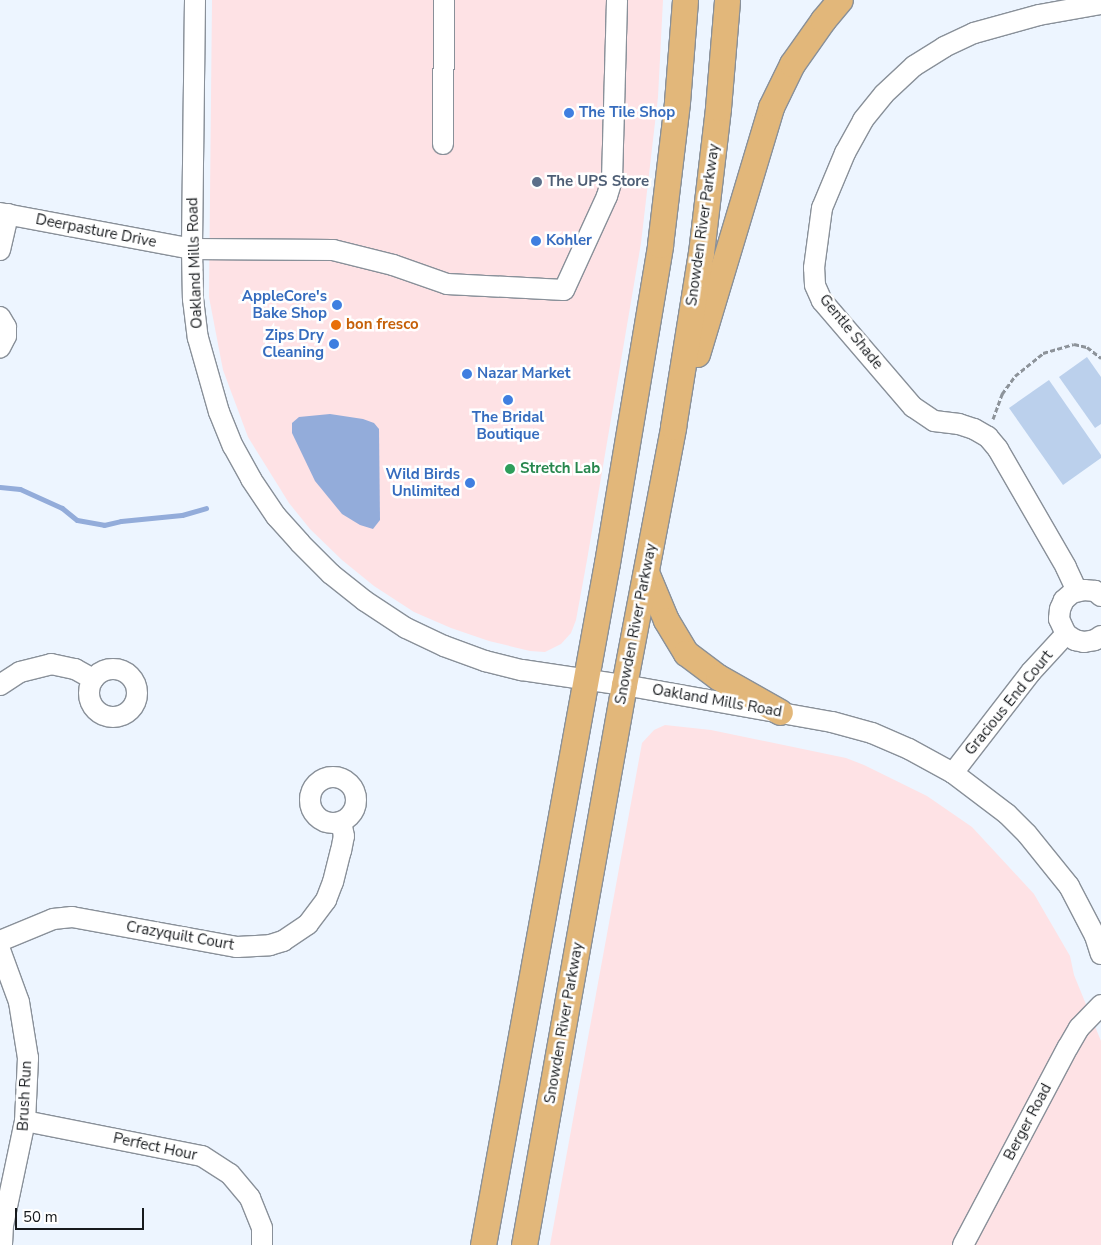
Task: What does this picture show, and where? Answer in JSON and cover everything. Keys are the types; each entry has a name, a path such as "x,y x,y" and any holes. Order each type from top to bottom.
{"main road":[{"path":"483,1245 586,679 660,245 677,102 685,0"},
{"name":"Snowden River Parkway","path":"524,1245 624,685 673,427 701,253 718,108 727,0"},
{"path":"673,427 704,334 771,107 792,64 823,20 840,0"},
{"path":"646,572 666,620 686,652 718,677 780,712"}],"street":[{"name":"Oakland Mills Road","path":"195,0 192,249 193,299 198,338 219,412 233,446 251,479 276,516 300,543 331,574 365,601 406,628 436,643 503,666 624,685 832,722 872,733 909,749 953,773 1008,814 1046,855 1069,886 1095,936 1101,954"},
{"path":"444,0 444,144"},
{"name":"Deerpasture Drive","path":"4,213 192,249 333,250 393,265 447,284 564,290 607,196 612,180 617,0"},
{"name":"Gentle Shade","path":"1077,591 1066,566 998,450 983,434 959,424 934,421 922,415 913,407 822,301 815,284 814,268 822,208 845,153 863,120 884,94 914,66 944,47 974,33 1039,15 1101,4"},
{"path":"0,250 4,213"},
{"path":"0,317 6,327 6,336 0,348"},
{"path":"1101,596 1095,591 1077,591 1064,600 1060,609 1061,627 1066,634 1075,640 1084,642 1095,640 1101,636"},
{"name":"Gracious End Court","path":"953,773 1031,672 1066,634"},
{"path":"0,684 20,672 51,664 70,667 93,679"},
{"name":"Crazyquilt Court","path":"0,941 45,921 72,918 237,947 270,945 284,940 308,924 326,900 334,882 341,851 344,836 342,822"},
{"name":"Brush Run","path":"0,950 19,1002 28,1058 25,1121 2,1232"},
{"name":"Berger Road","path":"962,1245 1068,1047 1080,1028 1101,1005"},
{"name":"Perfect Hour","path":"25,1121 202,1156 230,1174 250,1198 262,1228 262,1245"}],"path":[{"path":"983,434 992,419 1002,394 1015,376 1043,352 1074,344 1087,347 1101,358"}],"shaded area":[{"path":"212,0 663,0 658,97 641,243 576,620 571,633 561,644 545,652 530,651 489,641 451,628 414,612 374,586 342,560 310,529 289,503 248,437 223,370 209,297"},
{"path":"1087,357 1101,377 1101,424 1095,428 1059,377"},
{"path":"1049,380 1101,455 1101,458 1063,485 1009,408"},
{"path":"330,414 363,419 374,423 379,429 380,520 373,529 360,525 342,514 315,481 292,433 292,423 299,417"},
{"path":"665,725 711,730 846,758 864,765 927,796 972,827 1034,894 1070,956 1074,975 1101,1041 1101,1245 550,1245 642,743 654,730"}],"waterway":[{"path":"0,487 20,489 62,508 77,520 104,525 121,521 182,515 206,508"}],"place":[{"name":"The Tile Shop","path":"569,113"},
{"name":"The UPS Store","path":"537,182"},
{"name":"Kohler","path":"536,241"},
{"name":"AppleCore's Bake Shop","path":"337,305"},
{"name":"bon fresco","path":"336,325"},
{"name":"Zips Dry Cleaning","path":"334,344"},
{"name":"Nazar Market","path":"467,374"},
{"name":"The Bridal Boutique","path":"508,400"},
{"name":"Stretch Lab","path":"510,469"},
{"name":"Wild Birds Unlimited","path":"470,483"}]}
